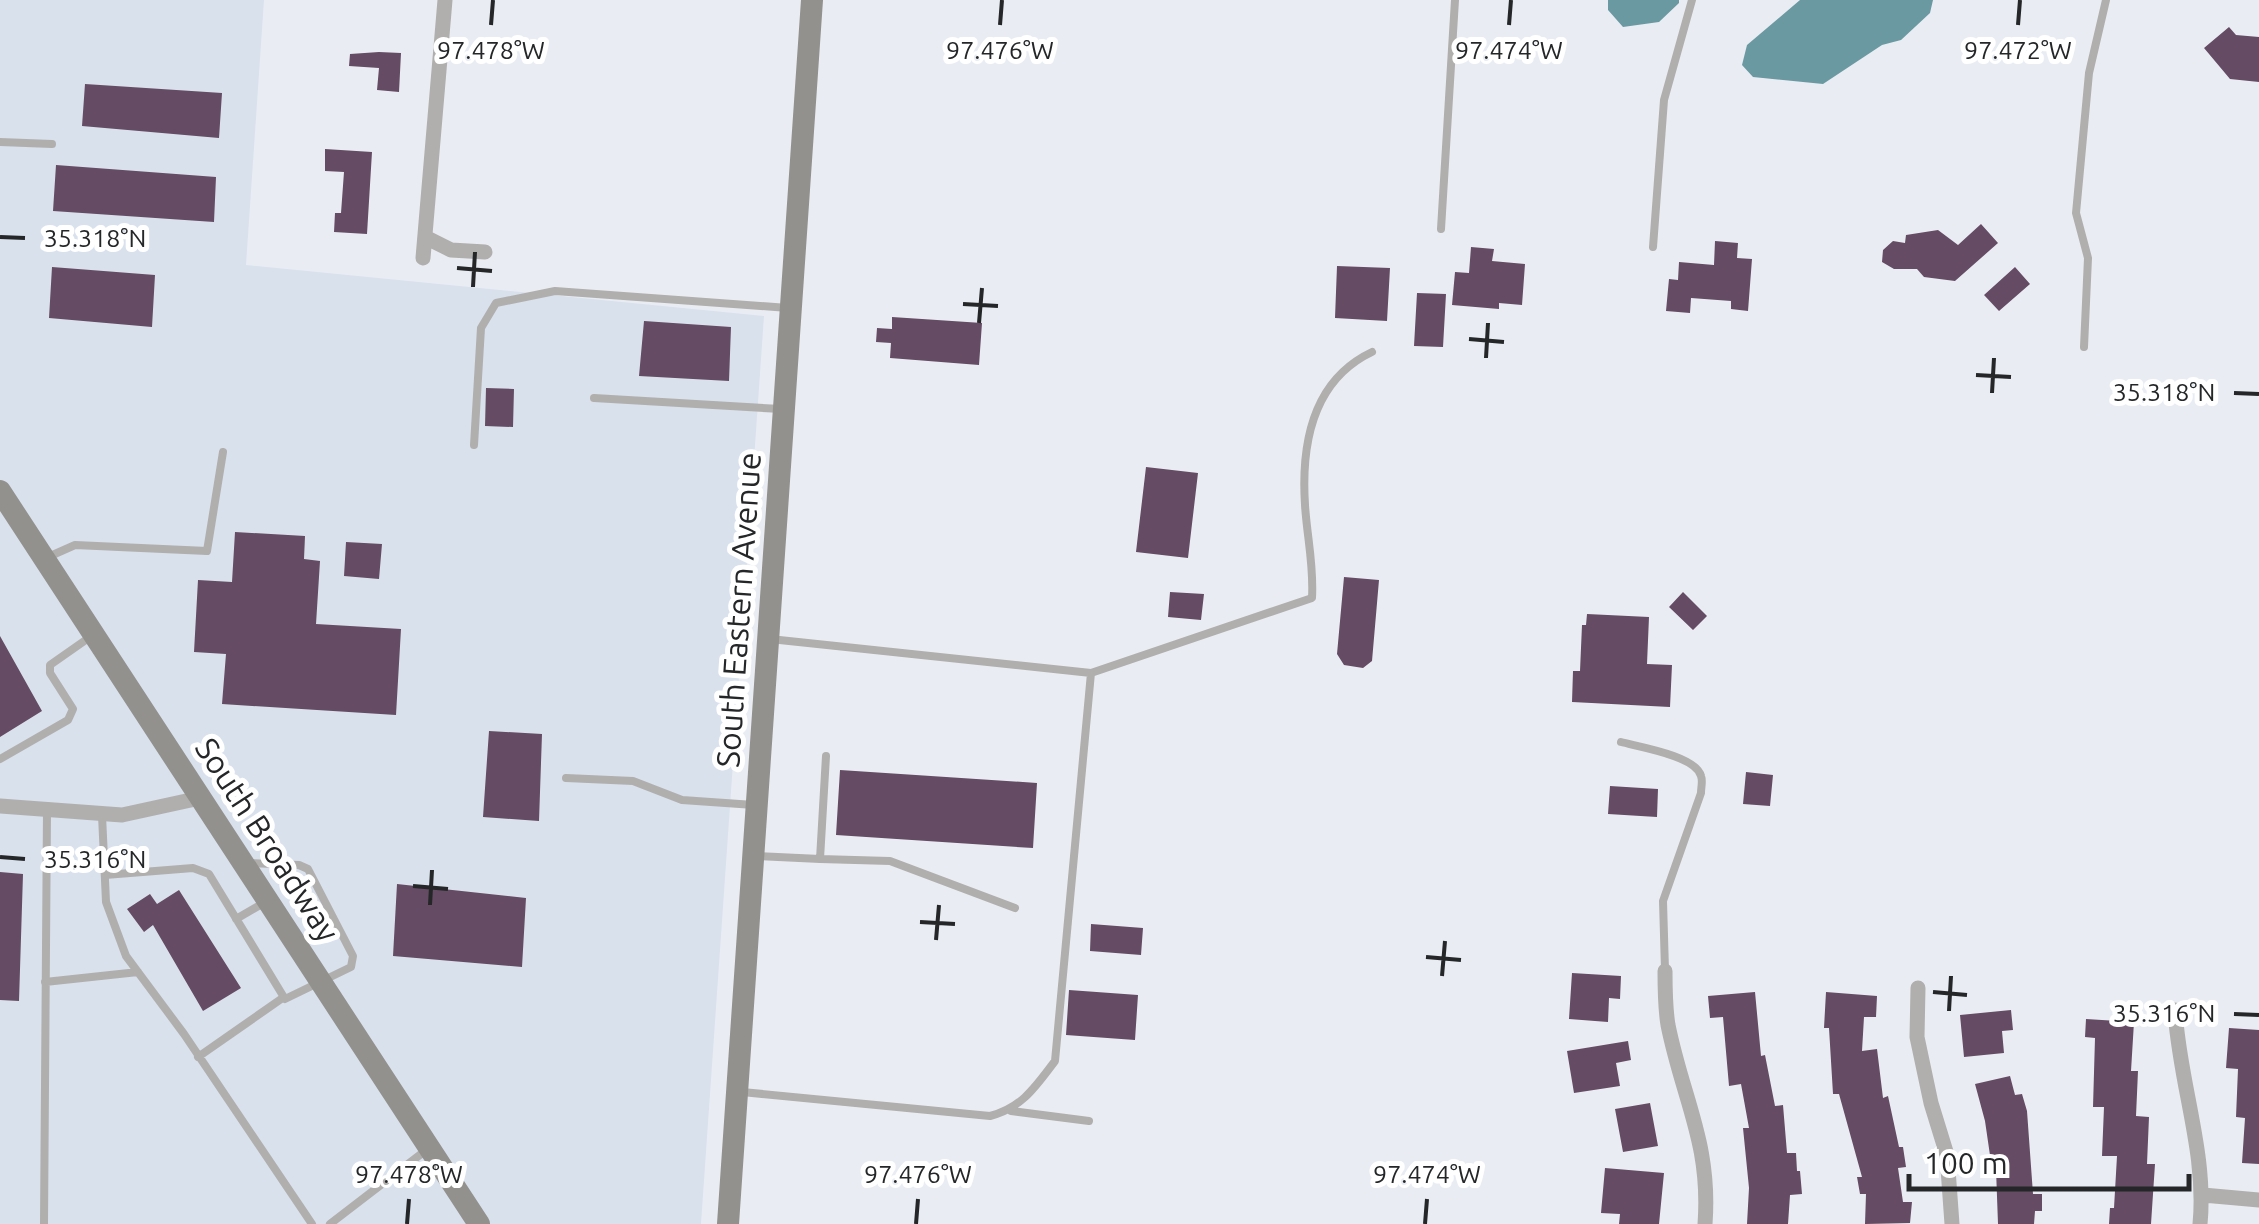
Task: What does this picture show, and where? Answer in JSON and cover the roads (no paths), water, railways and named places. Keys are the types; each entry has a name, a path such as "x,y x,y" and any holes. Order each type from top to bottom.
{"street":[{"path":"423,258 445,0"},
{"name":"South Eastern Avenue","path":"728,1224 812,0"},
{"path":"425,237 451,250 485,252"},
{"name":"South Broadway","path":"0,491 479,1224"},
{"path":"0,806 122,815 200,798"},
{"path":"1665,971 1668,1023 1704,1155 1705,1224"},
{"path":"1918,988 1917,1037 1948,1155 1952,1224"},
{"path":"2175,1010 2180,1066 2203,1196 2200,1224"},
{"path":"2203,1196 2259,1200"}],"lane":[{"path":"1442,229 1456,0"},
{"path":"1653,248 1664,100 1692,0"},
{"path":"2084,348 2088,258 2076,214 2089,73 2106,0"},
{"path":"0,142 52,144"},
{"path":"474,445 481,328 496,303 554,292 792,308"},
{"path":"770,639 1091,672 1312,598 1314,570 1304,503 1310,433 1320,398 1348,363 1372,352"},
{"path":"594,398 786,410"},
{"path":"44,558 76,546 207,552 223,452"},
{"path":"0,759 68,720 73,709 50,673 50,665 94,634"},
{"path":"1011,1111 1030,1094 1055,1060 1091,672"},
{"path":"1622,742 1682,758 1701,775 1701,792 1663,901 1665,971"},
{"path":"820,859 826,756"},
{"path":"566,778 633,780 682,800 758,805"},
{"path":"44,1224 46,810"},
{"path":"102,814 106,902 126,956 312,1224"},
{"path":"754,856 890,861 1015,908"},
{"path":"198,1056 284,997 351,967 353,956 308,869 299,865 244,863"},
{"path":"104,875 193,868 209,874 284,997"},
{"path":"236,918 268,900"},
{"path":"46,982 138,972"},
{"path":"737,1092 990,1116 1011,1111 1089,1121"},
{"path":"330,1224 429,1148"}],"water":[{"path":"1608,0 1679,3 1659,22 1623,27 1608,10"},
{"path":"1800,0 1933,0 1930,13 1901,40 1882,45 1823,84 1753,77 1742,65 1747,45"}]}
